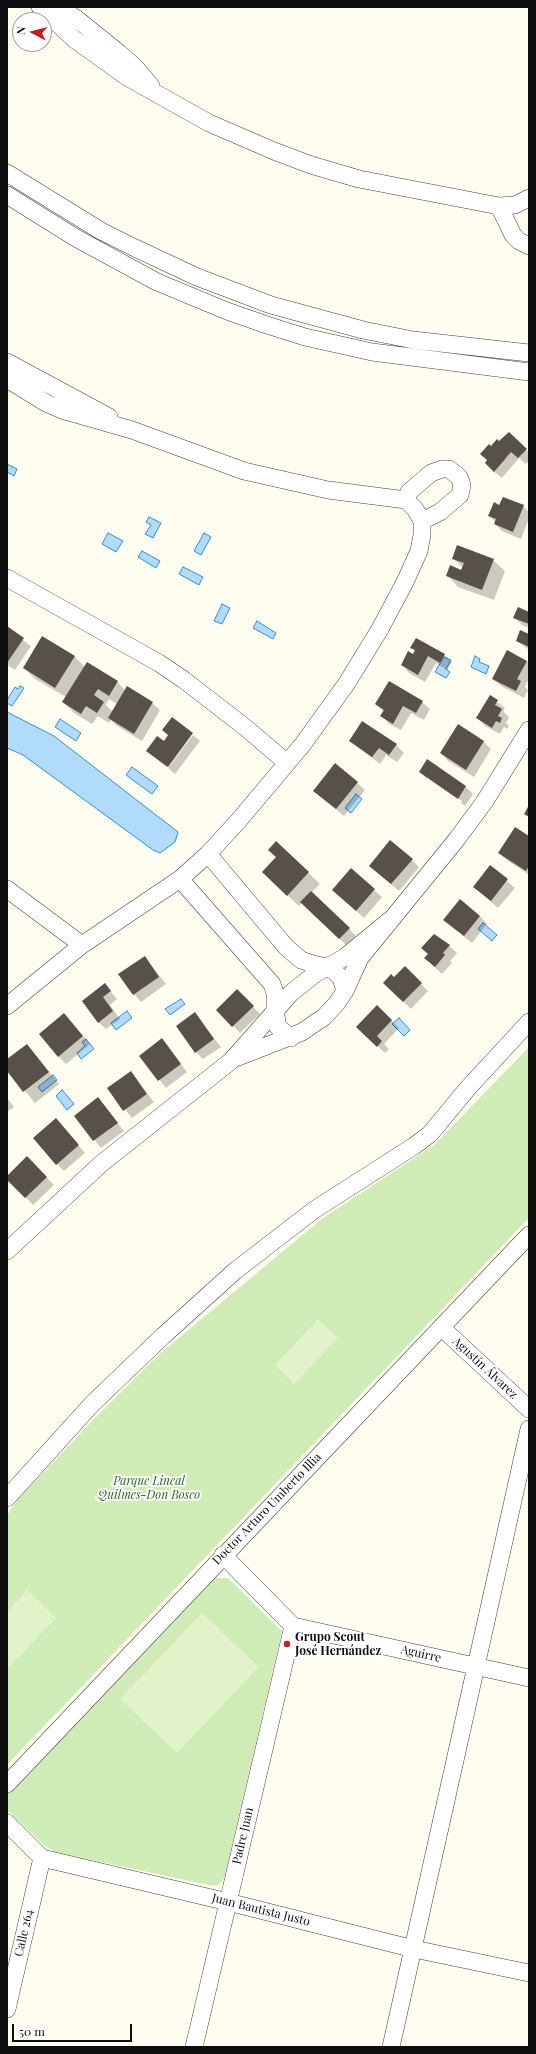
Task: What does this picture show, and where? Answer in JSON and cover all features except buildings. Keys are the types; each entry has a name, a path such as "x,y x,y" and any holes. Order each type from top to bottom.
{"street":[{"path":"40,7 74,39 94,55 127,77 178,107 230,133 324,169 392,187 499,206 515,205 529,198"},
{"path":"59,7 77,19 135,67 156,93"},
{"path":"7,173 101,231 204,280 271,305 363,330 413,340 529,353"},
{"path":"7,194 83,242 158,282 227,311 267,325 305,337 372,352 529,372"},
{"path":"36,213 46,196"},
{"path":"499,206 513,235 519,241 529,246"},
{"path":"7,362 132,430"},
{"path":"7,379 46,404 62,410 132,430 200,456 289,483 328,490 406,500 415,509 422,520 422,535 419,551 380,629 347,683 287,763 208,854 180,879 82,945 7,1006"},
{"path":"406,500 409,492 431,473 442,469 449,469 459,477 462,485 460,495 440,512 422,520"},
{"path":"10,582 159,663 184,680 246,728 287,763"},
{"path":"7,1251 102,1163 231,1061 250,1051 291,1038 324,1017 345,991 360,958 390,920 428,878 485,801 529,730"},
{"path":"208,854 291,951 301,960 327,967 342,978 345,991"},
{"path":"180,879 272,984 275,993 275,1010 278,1027 284,1034 291,1038"},
{"path":"7,889 82,945"},
{"path":"231,1061 291,992 327,967 345,957 390,920"},
{"path":"7,1498 92,1404 218,1286 314,1210 414,1146 430,1134 473,1083 529,1022"},
{"name":"Doctor Arturo Umberto Illia","path":"7,1784 223,1555 529,1235"},
{"name":"Agustín Álvarez","path":"441,1327 529,1409"},
{"path":"391,2047 529,1429"},
{"path":"223,1555 293,1626"},
{"name":"Aguirre","path":"293,1626 529,1678"},
{"name":"Padre Juan","path":"194,2047 293,1626"},
{"path":"7,1823 42,1858"},
{"name":"Juan Bautista Justo","path":"42,1858 228,1902 414,1949 529,1973"},
{"name":"Calle 264","path":"7,2009 42,1858"}],"green space":[{"name":"Parque Lineal Quilmes-Don Bosco","path":"529,1047 529,1218 7,1765 7,1515 20,1497 94,1419 157,1356 323,1218 434,1145"},
{"path":"318,1319 338,1338 294,1384 275,1365"},
{"path":"214,1578 228,1578 282,1631 224,1879 218,1885 213,1886 55,1852 45,1846 7,1810 7,1791"},
{"path":"27,1590 56,1618 9,1667 7,1665 7,1612"},
{"path":"202,1613 259,1667 177,1753 120,1699"}],"water":[{"path":"7,464 17,469 14,476 7,472"},
{"path":"149,517 161,523 153,538 145,534 151,525 146,522"},
{"path":"108,533 123,541 116,552 102,544"},
{"path":"204,533 211,537 201,555 194,551"},
{"path":"142,551 160,561 156,568 138,557"},
{"path":"183,567 203,577 199,585 179,574"},
{"path":"222,604 230,608 222,624 214,621"},
{"path":"257,621 276,633 273,639 253,628"},
{"path":"475,656 480,659 479,662 489,666 486,674 471,667"},
{"path":"444,657 451,660 446,669 450,672 446,678 435,672"},
{"path":"20,686 24,688 12,706 7,703 7,700 15,687 18,689"},
{"path":"7,712 54,736 178,832 175,842 160,853 153,850 23,755 7,748"},
{"path":"60,719 81,733 76,741 55,727"},
{"path":"132,767 158,786 152,794 126,775"},
{"path":"356,794 362,799 351,813 345,808"},
{"path":"483,923 497,935 492,941 478,929"},
{"path":"181,999 185,1004 170,1015 165,1009"},
{"path":"127,1011 132,1018 116,1030 111,1023"},
{"path":"399,1018 410,1030 404,1036 392,1024"},
{"path":"86,1039 94,1049 81,1059 77,1053 85,1046 82,1042"},
{"path":"53,1075 57,1080 42,1092 38,1087"},
{"path":"62,1090 74,1104 67,1110 56,1096"}],"place":[{"name":"Grupo Scout José Hernández","path":"287,1644"}]}
